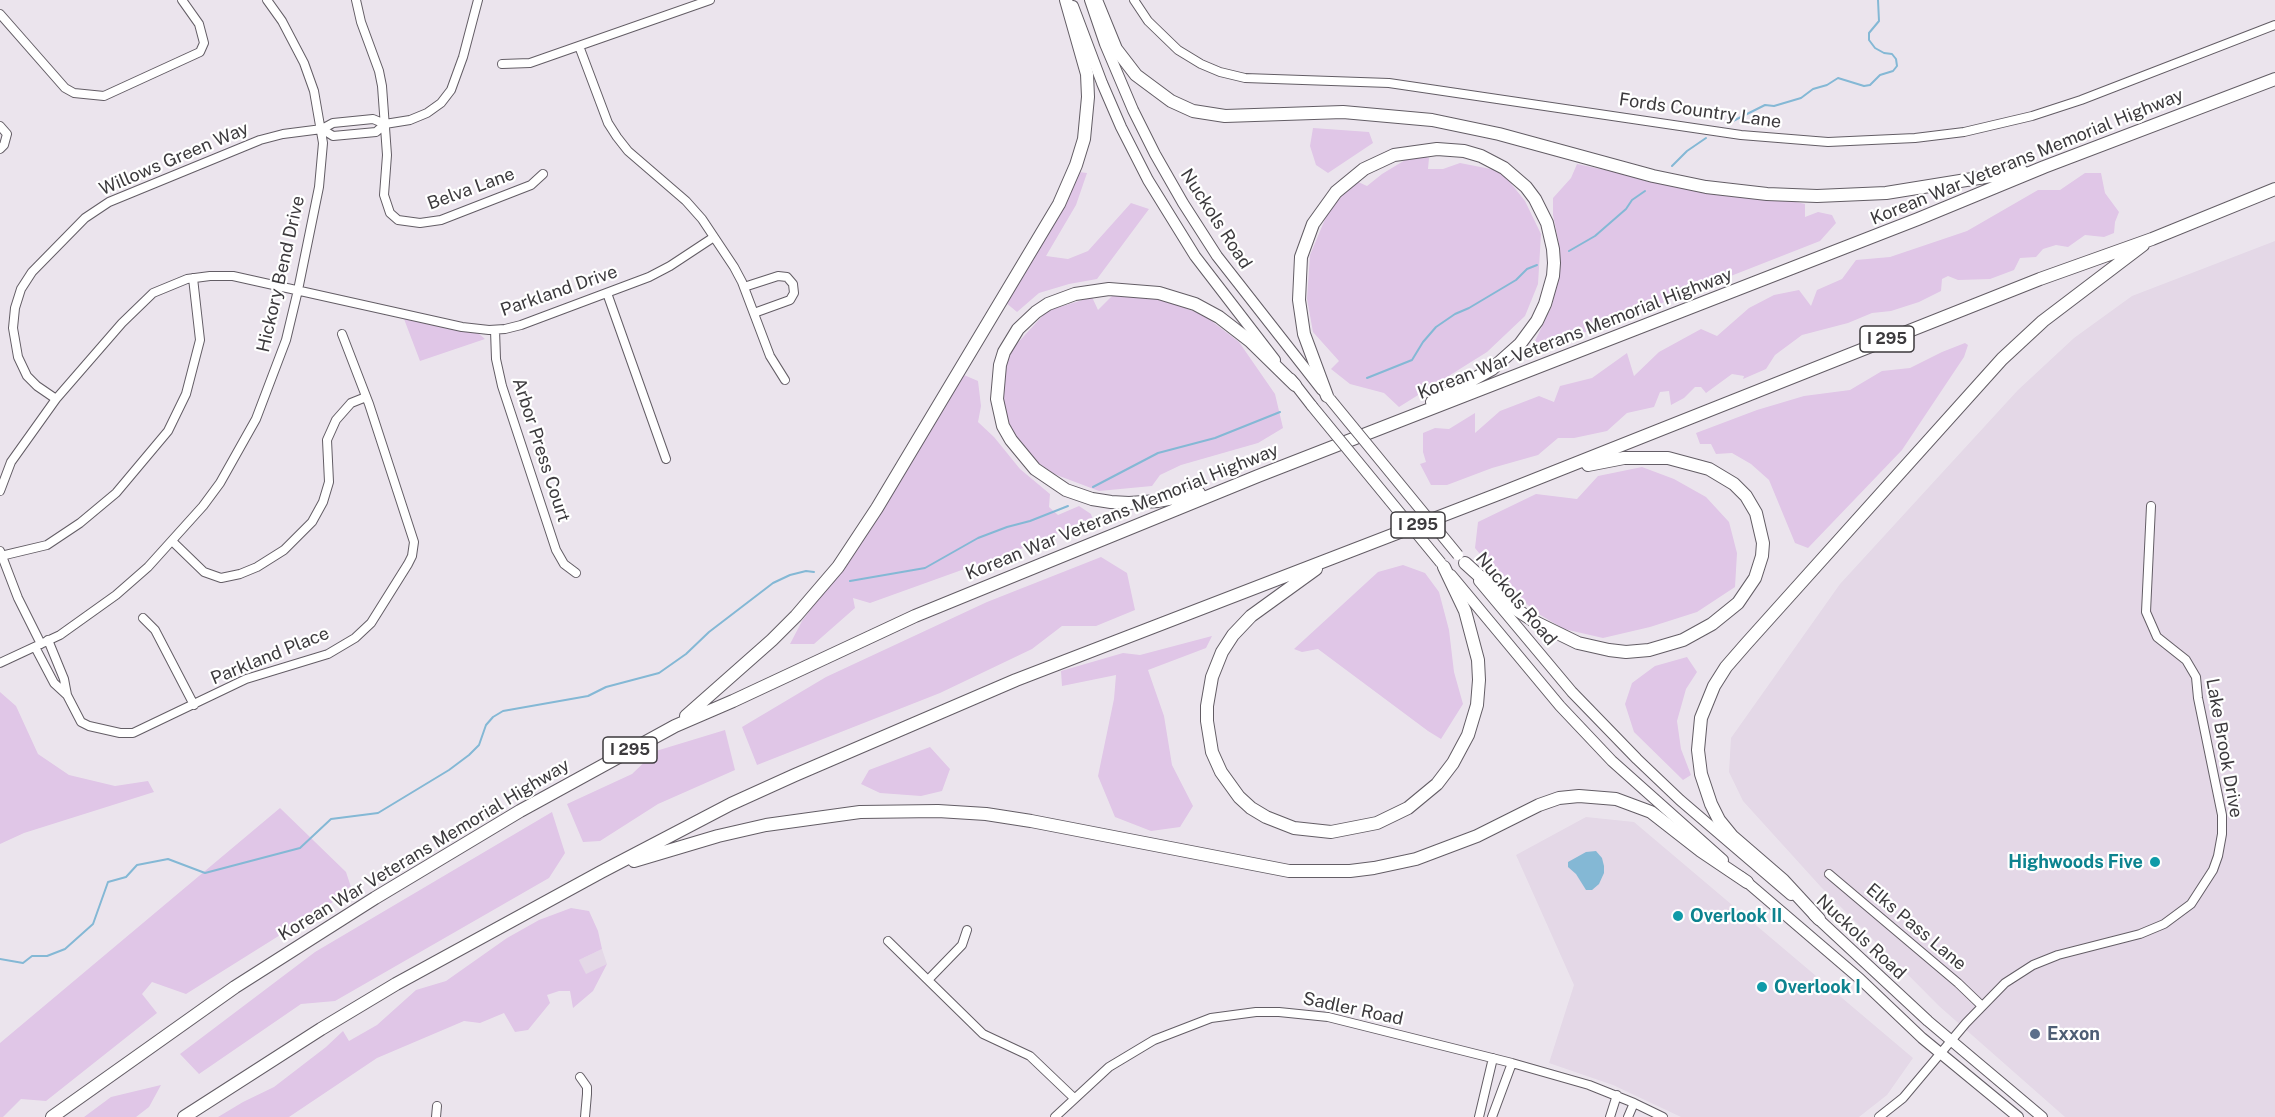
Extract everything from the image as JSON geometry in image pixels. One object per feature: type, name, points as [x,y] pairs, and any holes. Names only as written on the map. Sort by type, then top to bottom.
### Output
[{"type":"highway","points":[[675,726],[772,640],[838,567],[877,508],[1059,204],[1076,165],[1084,139],[1088,98],[1087,74],[1066,0]]},
{"type":"highway","points":[[1096,0],[1116,49],[1136,75],[1150,88],[1170,101],[1193,111],[1225,116],[1343,112],[1432,120],[1499,134],[1653,176],[1706,187],[1767,194],[1817,196],[1886,193],[2044,167]]},
{"type":"highway","name":"Korean War Veterans Memorial Highway","points":[[52,1117],[235,987],[375,898],[480,834],[675,726],[935,608],[1257,476],[1897,228],[2044,167],[2275,79]]},
{"type":"highway","points":[[1329,398],[1304,334],[1298,286],[1301,257],[1306,240],[1327,202],[1364,168],[1401,153],[1426,149],[1464,151],[1494,162],[1526,187],[1547,223],[1554,263],[1545,304],[1531,329],[1515,349],[1492,369],[1382,428]]},
{"type":"highway","name":"I 295","points":[[184,1117],[312,1034],[396,984],[602,872],[731,804],[918,720],[2275,189]]},
{"type":"highway","points":[[1819,919],[1783,880],[1732,836],[1719,820],[1711,804],[1701,774],[1698,750],[1699,727],[1714,686],[1726,667],[1754,635],[2002,359],[2043,321],[2152,238]]},
{"type":"highway","points":[[1257,476],[1191,496],[1129,503],[1092,499],[1066,490],[1035,469],[1017,449],[1003,426],[996,388],[1004,352],[1014,334],[1026,320],[1060,298],[1095,290],[1146,290],[1175,297],[1219,316],[1251,341],[1295,385]]},
{"type":"highway","points":[[1462,559],[1517,610],[1537,623],[1578,643],[1626,651],[1665,646],[1712,624],[1738,603],[1751,585],[1762,556],[1762,533],[1751,504],[1743,493],[1727,478],[1690,462],[1653,456],[1624,458],[1588,465],[1501,493]]},
{"type":"highway","points":[[1335,557],[1272,600],[1238,629],[1217,663],[1207,706],[1207,728],[1212,752],[1221,772],[1239,797],[1266,818],[1310,831],[1347,830],[1390,818],[1423,797],[1437,784],[1460,753],[1477,705],[1478,660],[1465,611],[1442,565]]},
{"type":"highway","points":[[602,872],[689,844],[766,825],[829,815],[904,811],[987,814],[1289,871],[1350,871],[1389,866],[1437,852],[1477,836],[1539,805],[1559,798],[1579,796],[1616,799],[1651,812],[1701,851],[1747,882]]},
{"type":"main road","name":"Nuckols Road","points":[[1071,0],[1106,94],[1148,180],[1195,256],[1295,385],[1546,690],[1612,761],[1860,979],[1941,1054],[2018,1117]]},
{"type":"main road","name":"Nuckols Road","points":[[1090,0],[1133,110],[1183,203],[1217,256],[1329,398],[1565,684],[1680,800],[1819,919],[1951,1041],[2042,1117]]},
{"type":"street","points":[[0,14],[65,88],[74,93],[104,96],[200,52],[204,43],[199,24],[182,0]]},
{"type":"street","name":"Hickory Bend Drive","points":[[0,663],[41,644],[89,615],[117,595],[173,542],[220,483],[256,419],[286,340],[319,187],[323,142],[314,91],[304,63],[282,21],[267,0]]},
{"type":"street","points":[[356,0],[360,22],[379,72],[385,124]]},
{"type":"street","points":[[385,124],[376,132],[333,136],[322,129],[333,123],[373,119],[385,124],[410,120],[427,113],[441,103],[452,90],[478,0]]},
{"type":"street","points":[[502,64],[531,63],[710,0]]},
{"type":"street","name":"Fords Country Lane","points":[[1134,0],[1157,32],[1178,50],[1220,72],[1245,78],[1389,83],[1741,135],[1828,142],[1925,137],[1964,132],[2032,116],[2081,100],[2275,25]]},
{"type":"street","points":[[579,46],[608,123],[617,137],[628,151],[686,201],[734,267],[744,287],[773,364],[785,380]]},
{"type":"street","name":"Belva Lane","points":[[385,124],[387,155],[384,195],[390,213],[398,220],[420,223],[441,220],[531,185],[543,174]]},
{"type":"street","points":[[0,126],[7,134],[4,145],[0,148]]},
{"type":"street","name":"Willows Green Way","points":[[56,399],[27,376],[16,351],[13,328],[15,308],[21,289],[50,251],[85,219],[109,202],[260,140],[283,134],[322,129]]},
{"type":"street","name":"Parkland Drive","points":[[0,491],[11,462],[56,399],[122,322],[153,293],[193,278],[233,276],[462,327],[495,330],[521,326],[670,266],[714,237]]},
{"type":"street","points":[[744,287],[778,276],[787,278],[793,285],[794,293],[790,300],[754,313]]},
{"type":"street","points":[[41,644],[18,598],[1,554],[47,545],[80,523],[116,493],[168,431],[186,394],[200,340],[193,278]]},
{"type":"street","points":[[606,293],[666,459]]},
{"type":"street","name":"Arbor Press Court","points":[[495,330],[496,359],[502,386],[556,550],[564,564],[576,573]]},
{"type":"street","name":"Parkland Place","points":[[41,644],[64,679],[67,695],[81,722],[120,733],[133,733],[246,679],[328,654],[355,638],[371,623],[408,564],[414,549],[412,533],[342,334]]},
{"type":"street","points":[[173,542],[204,572],[221,578],[257,567],[284,549],[312,522],[323,502],[329,482],[327,440],[336,420],[351,404],[366,397]]},
{"type":"street","name":"Lake Brook Drive","points":[[1951,1041],[2005,983],[2033,965],[2078,949],[2140,934],[2178,915],[2199,894],[2218,856],[2222,834],[2222,814],[2198,698],[2196,677],[2186,660],[2157,637],[2146,612],[2151,506]]},
{"type":"street","points":[[143,618],[155,630],[194,705]]},
{"type":"street","name":"Parkland Place","points":[[41,644],[54,683],[67,695]]},
{"type":"street","name":"Elks Pass Lane","points":[[1829,874],[1982,1006]]},
{"type":"street","points":[[928,980],[962,945],[967,930]]},
{"type":"street","points":[[888,941],[982,1034],[1030,1056],[1074,1098]]},
{"type":"street","name":"Sadler Road","points":[[1055,1117],[1111,1066],[1154,1040],[1211,1018],[1256,1012],[1302,1013],[1328,1017],[1493,1058],[1617,1095],[1663,1117]]},
{"type":"street","points":[[1879,1117],[1903,1098],[1951,1041]]},
{"type":"street","points":[[1479,1117],[1493,1058]]},
{"type":"street","points":[[1492,1117],[1512,1063]]},
{"type":"street","points":[[580,1077],[587,1094],[585,1117]]},
{"type":"street","points":[[1610,1117],[1617,1095]]},
{"type":"street","points":[[1628,1117],[1634,1103]]},
{"type":"street","points":[[436,1117],[437,1106]]},
{"type":"shaded area","points":[[1313,128],[1369,132],[1373,143],[1328,173],[1316,165],[1310,146]]},
{"type":"shaded area","points":[[1415,154],[1429,158],[1428,169],[1443,169],[1460,163],[1501,171],[1525,201],[1541,234],[1538,284],[1525,316],[1487,352],[1399,407],[1384,393],[1350,384],[1331,369],[1339,361],[1313,332],[1307,299],[1310,255],[1331,205],[1356,181],[1367,186]]},
{"type":"shaded area","points":[[1577,164],[1676,185],[1805,204],[1805,217],[1818,212],[1832,215],[1836,223],[1820,241],[1611,323],[1552,344],[1534,343],[1552,306],[1558,273],[1559,244],[1553,215],[1553,198],[1571,178]]},
{"type":"shaded area","points":[[1079,172],[1087,173],[1076,205],[1046,256],[1068,259],[1088,251],[1131,203],[1149,209],[1097,279],[1039,293],[1017,312],[1005,302]]},
{"type":"shaded area","points":[[2085,173],[2101,173],[2105,193],[2119,212],[2114,233],[2104,237],[2085,235],[2068,247],[2056,245],[2043,249],[2036,257],[2020,258],[2014,270],[1990,279],[1958,280],[1948,276],[1942,279],[1941,291],[1919,302],[1891,311],[1872,313],[1848,323],[1802,335],[1775,355],[1766,369],[1743,379],[1744,376],[1732,374],[1706,393],[1701,387],[1695,387],[1684,398],[1671,405],[1669,391],[1660,392],[1654,407],[1627,413],[1607,431],[1574,438],[1558,438],[1538,455],[1492,468],[1447,485],[1431,485],[1420,464],[1426,462],[1423,452],[1423,433],[1435,428],[1449,429],[1475,413],[1475,433],[1500,411],[1539,396],[1554,402],[1560,386],[1592,378],[1627,353],[1634,376],[1659,352],[1701,329],[1717,336],[1749,308],[1774,295],[1799,290],[1811,306],[1817,290],[1842,279],[1856,260],[1890,257],[1967,231],[2038,190],[2060,190]]},
{"type":"shaded area","points":[[2275,241],[2275,1117],[2065,1117],[1939,1006],[1821,887],[1743,801],[1729,772],[1731,738],[1840,584],[2018,390],[2074,338],[2132,296]]},
{"type":"shaded area","points":[[1114,294],[1161,298],[1205,316],[1239,342],[1275,394],[1283,428],[1258,443],[1181,465],[1160,475],[1152,486],[1099,491],[1054,474],[1022,451],[1008,423],[1000,380],[1013,348],[1047,311],[1092,297],[1098,310]]},
{"type":"shaded area","points":[[404,319],[478,333],[485,339],[420,361]]},
{"type":"shaded area","points":[[1965,343],[1968,345],[1964,357],[1902,450],[1808,548],[1795,543],[1769,480],[1751,464],[1732,453],[1716,454],[1711,444],[1700,444],[1696,433],[1757,410],[1804,396],[1850,390],[1882,371],[1910,368]]},
{"type":"shaded area","points":[[964,375],[978,381],[981,406],[978,422],[994,437],[1020,469],[1050,494],[1049,507],[1058,515],[1079,506],[1091,514],[1093,520],[1082,522],[1034,544],[870,603],[853,598],[855,608],[814,644],[790,644],[802,621],[873,526]]},
{"type":"shaded area","points":[[1642,467],[1674,479],[1706,497],[1729,522],[1737,553],[1735,587],[1697,612],[1650,627],[1603,638],[1564,629],[1537,613],[1504,584],[1475,548],[1478,522],[1536,494],[1577,499],[1598,476]]},
{"type":"shaded area","points":[[1101,557],[1127,573],[1135,610],[1096,626],[1062,626],[1032,649],[940,693],[757,765],[742,727],[826,677],[987,602]]},
{"type":"shaded area","points":[[1403,565],[1425,573],[1439,592],[1449,630],[1454,672],[1463,704],[1441,739],[1318,649],[1302,652],[1294,649],[1378,572]]},
{"type":"shaded area","points":[[1212,636],[1206,648],[1148,670],[1164,716],[1172,765],[1193,806],[1180,827],[1151,831],[1115,817],[1098,776],[1114,699],[1116,675],[1062,686],[1061,671],[1123,653],[1140,655]]},
{"type":"shaded area","points":[[1687,657],[1697,672],[1686,689],[1677,721],[1681,749],[1691,775],[1683,780],[1634,732],[1625,704],[1632,683],[1655,666]]},
{"type":"shaded area","points":[[0,692],[16,706],[38,754],[69,775],[115,786],[148,781],[154,792],[24,833],[0,844]]},
{"type":"shaded area","points":[[725,730],[735,770],[658,804],[600,841],[583,842],[567,804],[632,774],[656,751]]},
{"type":"shaded area","points":[[930,747],[950,769],[942,791],[921,796],[880,793],[861,784],[869,770]]},
{"type":"shaded area","points":[[280,808],[346,872],[352,890],[186,994],[152,982],[142,994],[157,1013],[46,1101],[21,1099],[3,1117],[0,1117],[0,1043]]},
{"type":"shaded area","points":[[552,812],[565,853],[549,878],[335,1001],[301,1004],[199,1074],[180,1054],[315,952]]},
{"type":"shaded area","points":[[1586,817],[1634,822],[1913,1058],[1887,1095],[1859,1117],[1681,1117],[1613,1085],[1549,1063],[1574,985],[1516,855]]},
{"type":"shaded area","points":[[571,908],[589,911],[598,931],[602,949],[579,960],[586,974],[607,964],[593,991],[573,1008],[570,991],[559,991],[547,995],[550,1003],[528,1030],[515,1032],[504,1013],[480,1023],[464,1021],[377,1058],[289,1117],[218,1117],[274,1087],[343,1031],[349,1041],[377,1025],[416,990],[446,981],[507,938],[539,920]]},
{"type":"shaded area","points":[[602,949],[607,964],[586,975],[579,960]]},
{"type":"shaded area","points":[[161,1085],[149,1107],[136,1117],[84,1117],[111,1097]]},
{"type":"water","points":[[1596,851],[1602,858],[1604,873],[1599,884],[1592,890],[1586,890],[1576,874],[1568,867],[1568,862],[1586,852]]},
{"type":"waterway","points":[[1727,124],[1765,105],[1774,106],[1801,98],[1813,89],[1827,85],[1838,78],[1864,86],[1870,85],[1880,75],[1893,71],[1897,66],[1896,59],[1892,54],[1875,48],[1869,40],[1869,33],[1879,21],[1878,0]]},
{"type":"waterway","points":[[1672,166],[1687,151],[1706,138]]},
{"type":"waterway","points":[[1569,251],[1595,236],[1626,209],[1632,200],[1645,191]]},
{"type":"waterway","points":[[1367,378],[1412,360],[1436,327],[1516,280],[1527,269],[1537,265]]},
{"type":"waterway","points":[[1093,487],[1158,453],[1215,438],[1280,412]]},
{"type":"waterway","points":[[850,581],[925,568],[978,538],[1068,506]]},
{"type":"waterway","points":[[0,959],[23,963],[32,956],[47,956],[65,949],[93,924],[108,882],[126,877],[137,865],[168,859],[205,873],[300,848],[331,819],[378,813],[449,770],[469,755],[479,745],[486,725],[503,711],[588,696],[606,687],[659,673],[686,654],[709,632],[773,583],[790,575],[806,571],[814,572]]},
{"type":"place","name":"Highwoods Five","points":[[2155,862]]},
{"type":"place","name":"Overlook II","points":[[1678,916]]},
{"type":"place","name":"Overlook I","points":[[1762,987]]},
{"type":"place","name":"Exxon","points":[[2035,1034]]}]
